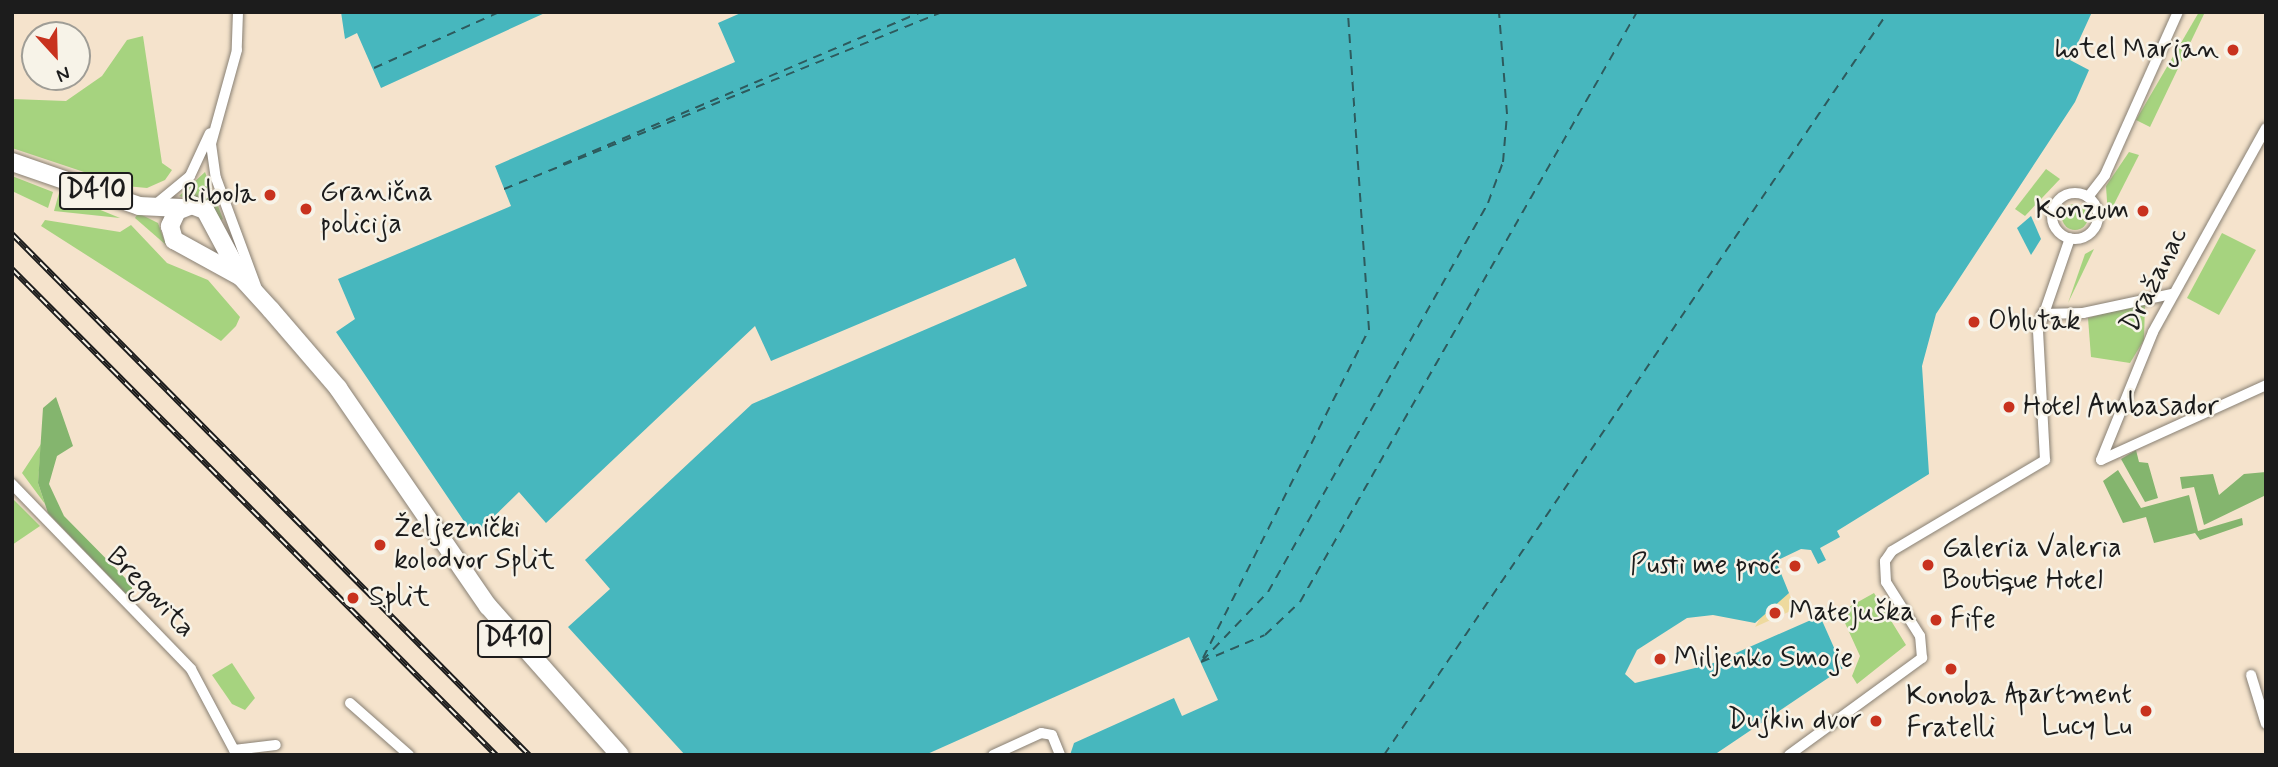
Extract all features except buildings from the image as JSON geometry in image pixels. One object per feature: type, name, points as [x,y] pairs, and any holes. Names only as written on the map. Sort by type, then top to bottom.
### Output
[{"type":"main road","name":"D410","points":[[12,162],[146,207],[197,206],[210,215],[241,276],[338,388],[488,607],[620,755]]},
{"type":"main road","name":"D410","points":[[181,208],[170,222],[174,240],[241,276]]},
{"type":"street","points":[[146,207],[183,186],[211,130],[237,50],[238,12]]},
{"type":"street","points":[[2088,197],[2105,175],[2178,12]]},
{"type":"street","name":"Dražanac","points":[[2266,128],[2172,294],[2101,460],[2266,385]]},
{"type":"street","points":[[211,130],[216,178],[261,298]]},
{"type":"street","points":[[2074,193],[2088,197],[2096,225],[2082,237],[2070,238],[2054,224],[2056,203],[2074,193]]},
{"type":"street","points":[[1789,755],[1922,659],[1920,636],[1886,582],[1885,561],[1892,551],[2045,460],[2042,314],[2070,238]]},
{"type":"street","points":[[2042,314],[2083,313],[2172,294]]},
{"type":"street","name":"Bregovita","points":[[12,484],[191,668],[234,750],[276,745]]},
{"type":"street","points":[[2251,675],[2266,724]]},
{"type":"street","points":[[350,703],[410,755]]},
{"type":"street","points":[[993,755],[1041,733],[1052,735],[1060,755]]},
{"type":"green space","points":[[2199,12],[2205,12],[2150,127],[2136,120]]},
{"type":"green space","points":[[143,36],[162,163],[172,170],[165,180],[147,188],[126,186],[12,148],[12,99],[66,101],[80,91],[91,91],[91,84],[102,76],[127,40]]},
{"type":"green space","points":[[2129,152],[2139,155],[2108,216],[2106,186]]},
{"type":"green space","points":[[2046,169],[2060,179],[2025,216],[2015,209]]},
{"type":"green space","points":[[205,172],[223,219],[220,221],[210,204],[179,196]]},
{"type":"green space","points":[[12,176],[53,192],[48,208],[12,191]]},
{"type":"green space","points":[[59,193],[120,218],[54,211]]},
{"type":"green space","points":[[2075,204],[2084,208],[2088,217],[2084,226],[2075,230],[2066,226],[2062,217],[2066,208]]},
{"type":"green space","points":[[138,213],[158,223],[166,245],[135,218]]},
{"type":"green space","points":[[45,220],[120,232],[131,225],[167,263],[208,280],[240,317],[236,326],[221,341],[41,226]]},
{"type":"green space","points":[[2222,233],[2256,250],[2219,315],[2187,298]]},
{"type":"green space","points":[[2094,249],[2068,303],[2085,254]]},
{"type":"green space","points":[[2145,302],[2144,340],[2130,363],[2091,357],[2088,318]]},
{"type":"green space","points":[[56,397],[73,446],[57,456],[49,484],[64,516],[132,585],[132,600],[48,513],[38,483],[43,408]]},
{"type":"green space","points":[[41,444],[38,483],[45,504],[22,473]]},
{"type":"green space","points":[[2136,450],[2139,462],[2148,463],[2158,498],[2145,502],[2121,459]]},
{"type":"green space","points":[[2118,470],[2141,508],[2189,495],[2198,531],[2242,518],[2243,525],[2200,540],[2195,533],[2154,543],[2146,517],[2123,523],[2103,481]]},
{"type":"green space","points":[[2266,472],[2266,495],[2204,525],[2194,487],[2182,489],[2180,477],[2213,474],[2219,495],[2244,474]]},
{"type":"green space","points":[[12,498],[40,526],[12,545]]},
{"type":"green space","points":[[1874,593],[1906,645],[1857,684],[1852,676],[1860,656],[1840,612]]},
{"type":"green space","points":[[232,663],[255,698],[245,710],[232,704],[212,675]]},
{"type":"sand","name":"Matejuška","points":[[1789,593],[1795,609],[1755,627],[1767,607]]},
{"type":"water","points":[[341,12],[547,12],[381,88],[357,33],[345,39]]},
{"type":"water","points":[[743,12],[2092,12],[2070,60],[2089,70],[2075,102],[1936,314],[1922,366],[1929,474],[1837,531],[1840,537],[1820,548],[1826,560],[1818,564],[1811,550],[1801,549],[1776,561],[1789,593],[1755,623],[1713,615],[1687,618],[1637,650],[1625,674],[1635,683],[1711,664],[1820,616],[1843,668],[1714,755],[1070,755],[1074,743],[1174,698],[1182,716],[1218,700],[1189,637],[925,755],[685,755],[568,627],[610,589],[585,560],[752,404],[1027,286],[1015,258],[771,361],[755,326],[546,523],[519,492],[474,536],[336,332],[355,319],[338,279],[511,206],[495,166],[735,62],[718,23]]},
{"type":"water","points":[[2031,216],[2041,239],[2031,255],[2017,228]]},
{"type":"ferry route","points":[[374,68],[499,12]]},
{"type":"ferry route","points":[[563,164],[921,12]]},
{"type":"ferry route","points":[[504,189],[943,12]]},
{"type":"ferry route","points":[[1203,658],[1369,330],[1348,12]]},
{"type":"ferry route","points":[[1202,661],[1268,592],[1488,203],[1503,162],[1507,114],[1499,12]]},
{"type":"ferry route","points":[[1201,662],[1265,635],[1300,602],[1637,12]]},
{"type":"ferry route","points":[[1384,755],[1888,12]]},
{"type":"railway","points":[[12,234],[529,755]]},
{"type":"railway","points":[[12,269],[496,755]]},
{"type":"place","name":"hotel Marjan","points":[[2233,50]]},
{"type":"place","name":"Ribola","points":[[270,195]]},
{"type":"place","name":"Granična policija","points":[[306,209]]},
{"type":"place","name":"Konzum","points":[[2143,211]]},
{"type":"place","name":"Oblutak","points":[[1974,322]]},
{"type":"place","name":"Hotel Ambasador","points":[[2009,407]]},
{"type":"place","name":"Željeznički kolodvor Split","points":[[380,545]]},
{"type":"place","name":"Galeria Valeria Boutique Hotel","points":[[1928,565]]},
{"type":"place","name":"Pusti me proć","points":[[1795,566]]},
{"type":"place","name":"Split","points":[[353,598]]},
{"type":"place","name":"Matejuška","points":[[1775,613]]},
{"type":"place","name":"Fife","points":[[1936,620]]},
{"type":"place","name":"Miljenko Smoje","points":[[1660,659]]},
{"type":"place","name":"Konoba Fratelli","points":[[1951,669]]},
{"type":"place","name":"Apartment Lucy Lu","points":[[2146,711]]},
{"type":"place","name":"Dujkin dvor","points":[[1876,721]]}]
